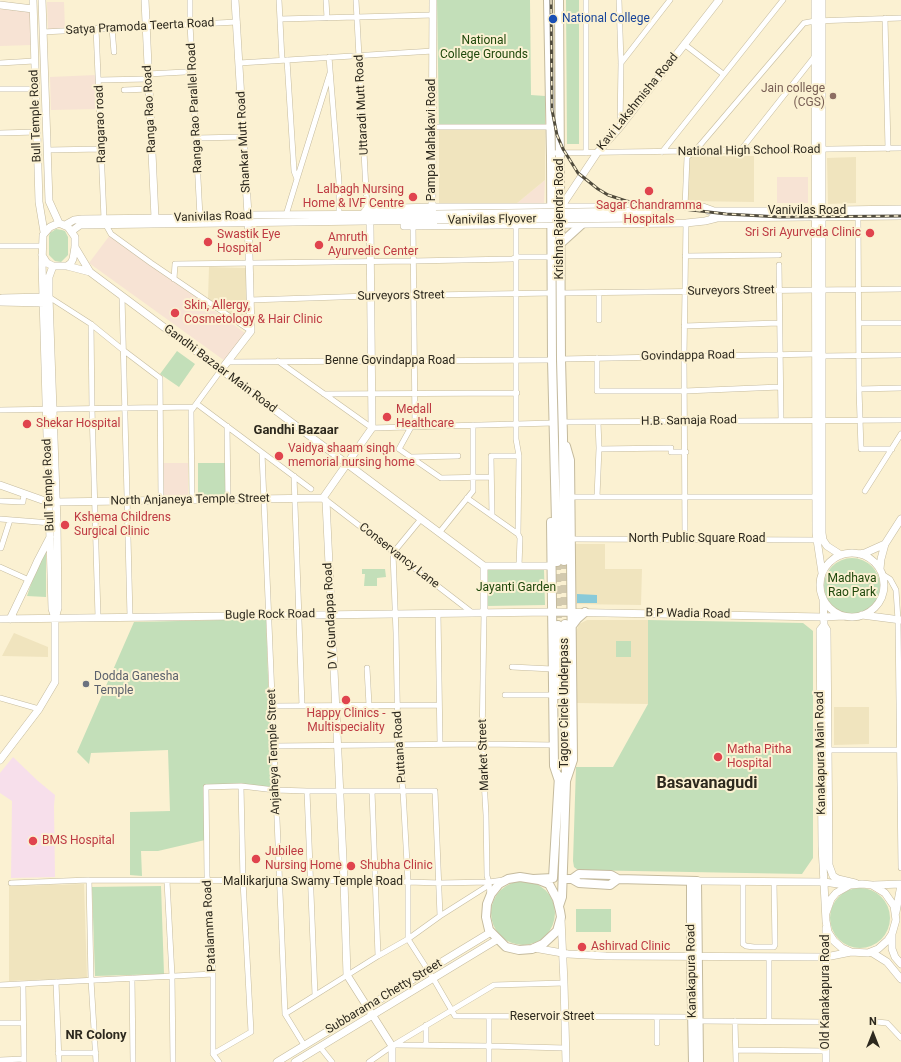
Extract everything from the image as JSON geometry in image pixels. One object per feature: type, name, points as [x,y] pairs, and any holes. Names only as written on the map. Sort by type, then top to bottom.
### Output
[{"type":"main road","name":"Bull Temple Road","points":[[33,0],[40,202],[44,232]]},
{"type":"main road","name":"Bull Temple Road","points":[[42,0],[49,201],[62,224]]},
{"type":"main road","name":"Ranga Rao Road","points":[[145,0],[155,218]]},
{"type":"main road","name":"Shankar Mutt Road","points":[[235,0],[248,219],[251,331]]},
{"type":"main road","name":"Pampa Mahakavi Road","points":[[433,0],[432,127],[435,214]]},
{"type":"main road","points":[[548,0],[551,127],[556,153]]},
{"type":"main road","name":"Krishna Rajendra Road","points":[[559,0],[556,153],[551,224],[551,257],[556,360],[563,422],[563,437]]},
{"type":"main road","name":"Kavi Lakshmisha Road","points":[[561,207],[597,153],[620,127],[719,0]]},
{"type":"main road","points":[[815,0],[819,21],[819,420],[822,533],[819,540]]},
{"type":"main road","points":[[819,93],[815,56],[822,0]]},
{"type":"main road","points":[[0,5],[33,9]]},
{"type":"main road","name":"Krishna Rajendra Road","points":[[556,153],[561,207],[561,293],[553,423],[554,443],[551,460],[557,563]]},
{"type":"main road","points":[[324,499],[372,428],[370,260],[366,218],[413,225],[516,225],[705,221],[715,214],[703,207],[552,207],[435,214]]},
{"type":"main road","name":"Vanivilas Road","points":[[715,214],[819,214],[901,209]]},
{"type":"main road","name":"Vanivilas Road","points":[[62,224],[74,220],[171,224],[286,215],[339,214],[366,218]]},
{"type":"main road","name":"Vanivilas Flyover","points":[[366,218],[435,214],[715,214]]},
{"type":"main road","name":"Vanivilas Road","points":[[819,214],[858,217],[901,216]]},
{"type":"main road","name":"Vanivilas Road","points":[[105,222],[155,218],[200,217],[248,219],[366,218]]},
{"type":"main road","points":[[72,231],[80,225],[105,222]]},
{"type":"main road","points":[[67,266],[73,259],[75,237],[72,231],[62,224],[50,228],[44,232],[42,255],[47,263],[53,266],[67,266],[90,272]]},
{"type":"main road","points":[[560,244],[582,224]]},
{"type":"main road","points":[[75,248],[90,272]]},
{"type":"main road","name":"Bull Temple Road","points":[[42,255],[54,409],[51,536],[52,609],[55,618]]},
{"type":"main road","name":"Bull Temple Road","points":[[0,760],[39,709],[55,682],[55,618],[58,608],[53,502],[46,410],[46,300],[49,277],[53,266]]},
{"type":"main road","name":"Gandhi Bazaar Main Road","points":[[90,272],[484,566]]},
{"type":"main road","points":[[0,298],[46,300]]},
{"type":"main road","points":[[0,302],[46,300]]},
{"type":"main road","points":[[221,370],[251,331]]},
{"type":"main road","points":[[819,420],[816,497],[822,573],[820,584],[823,598],[824,621],[827,630],[829,865],[833,876],[838,879],[858,884],[901,884],[896,920],[892,934],[892,946],[895,957],[901,964]]},
{"type":"main road","points":[[553,878],[562,781],[573,760],[565,625],[571,612],[570,460],[563,437]]},
{"type":"main road","points":[[559,906],[562,897],[562,781],[554,766],[552,612],[557,563],[563,437]]},
{"type":"main road","name":"North Anjaneya Temple Street","points":[[0,486],[53,502],[324,499]]},
{"type":"main road","name":"D V Gundappa Road","points":[[324,499],[338,746],[347,975]]},
{"type":"main road","points":[[862,615],[870,611],[881,598],[884,586],[881,571],[881,560],[885,544],[901,519]]},
{"type":"main road","points":[[10,619],[51,536]]},
{"type":"main road","points":[[819,540],[841,555]]},
{"type":"main road","points":[[859,554],[865,553],[885,544]]},
{"type":"main road","points":[[822,573],[833,559],[850,553],[867,557],[874,562],[881,571]]},
{"type":"main road","points":[[484,613],[484,566],[519,566],[557,563]]},
{"type":"main road","points":[[823,598],[829,606],[844,616],[862,615],[899,620]]},
{"type":"main road","points":[[565,625],[577,619],[585,612]]},
{"type":"main road","name":"B P Wadia Road","points":[[484,613],[585,612],[824,621],[844,616]]},
{"type":"main road","name":"Bugle Rock Road","points":[[0,620],[98,617],[484,613]]},
{"type":"main road","name":"Kanakapura Main Road","points":[[824,621],[820,630],[824,882],[826,913]]},
{"type":"main road","name":"Tagore Circle Underpass","points":[[562,781],[565,625]]},
{"type":"main road","points":[[561,917],[557,931],[550,939],[534,948],[519,950],[506,947],[491,932],[486,917],[487,904],[490,896],[499,884],[508,879],[520,876],[549,884],[557,899],[561,917],[563,953],[566,1062]]},
{"type":"main road","points":[[533,879],[572,879],[579,884],[610,884],[618,880],[824,882],[850,885],[858,884]]},
{"type":"main road","name":"Kanakapura Road","points":[[694,881],[694,956],[699,1062]]},
{"type":"main road","points":[[850,885],[836,893],[828,906],[826,922],[828,932],[834,941],[842,948],[851,952]]},
{"type":"main road","points":[[872,885],[885,893],[890,899],[896,914]]},
{"type":"main road","name":"Old Kanakapura Road","points":[[826,922],[826,1062]]},
{"type":"main road","name":"Subbarama Chetty Street","points":[[277,1062],[491,932]]},
{"type":"main road","points":[[534,948],[568,954],[599,955],[826,957],[851,952],[871,952],[884,945],[892,934]]},
{"type":"main road","name":"Subbarama Chetty Street","points":[[295,1062],[498,939]]},
{"type":"main road","points":[[871,952],[887,962],[901,979]]},
{"type":"main road","points":[[347,975],[372,1016],[393,1046],[392,1062]]},
{"type":"main road","name":"Kanakapura Road","points":[[693,1062],[696,1019]]},
{"type":"street","name":"Ranga Rao Parallel Road","points":[[190,0],[200,217]]},
{"type":"street","points":[[279,0],[294,171],[297,179]]},
{"type":"street","points":[[326,0],[327,18]]},
{"type":"street","name":"Uttaradi Mutt Road","points":[[356,0],[366,218]]},
{"type":"street","points":[[586,0],[586,153]]},
{"type":"street","points":[[619,0],[621,63],[620,127]]},
{"type":"street","points":[[621,63],[670,0]]},
{"type":"street","points":[[662,152],[783,0]]},
{"type":"street","points":[[280,19],[433,15]]},
{"type":"street","points":[[885,18],[888,148]]},
{"type":"street","points":[[685,207],[686,158],[695,151],[803,24],[819,21],[901,18]]},
{"type":"street","name":"Satya Pramoda Teerta Road","points":[[43,32],[96,28],[237,22]]},
{"type":"street","name":"Rangarao road","points":[[96,28],[105,222]]},
{"type":"street","points":[[112,28],[114,52]]},
{"type":"street","points":[[684,44],[723,74]]},
{"type":"street","points":[[239,63],[433,51]]},
{"type":"street","points":[[740,151],[815,56]]},
{"type":"street","points":[[330,58],[339,182],[339,214]]},
{"type":"street","points":[[0,63],[34,61]]},
{"type":"street","points":[[99,80],[185,72]]},
{"type":"street","points":[[286,215],[330,73]]},
{"type":"street","points":[[0,89],[36,89]]},
{"type":"street","points":[[124,90],[149,89]]},
{"type":"street","points":[[432,127],[551,127]]},
{"type":"street","points":[[0,133],[37,132]]},
{"type":"street","points":[[197,138],[243,136]]},
{"type":"street","name":"National High School Road","points":[[556,153],[901,148]]},
{"type":"street","points":[[48,150],[102,149]]},
{"type":"street","points":[[858,217],[858,355],[861,449],[892,449]]},
{"type":"street","points":[[105,222],[112,234],[174,279],[251,331]]},
{"type":"street","points":[[685,539],[686,452],[684,326],[686,222]]},
{"type":"street","points":[[413,225],[415,296],[415,394],[413,427],[399,449],[441,478],[491,477]]},
{"type":"street","points":[[516,225],[516,439],[518,456],[518,534],[520,538],[519,566]]},
{"type":"street","points":[[0,246],[42,246]]},
{"type":"street","points":[[685,256],[779,255]]},
{"type":"street","points":[[174,279],[174,264],[370,260],[413,261],[551,257]]},
{"type":"street","points":[[779,265],[781,420]]},
{"type":"street","name":"Surveyors Street","points":[[561,293],[901,289]]},
{"type":"street","name":"Surveyors Street","points":[[250,300],[370,296],[552,293]]},
{"type":"street","points":[[599,293],[599,320]]},
{"type":"street","points":[[122,296],[130,617]]},
{"type":"street","points":[[46,300],[91,324],[160,378],[161,501]]},
{"type":"street","points":[[684,326],[779,322]]},
{"type":"street","points":[[859,323],[901,323]]},
{"type":"street","points":[[91,324],[94,502],[98,617]]},
{"type":"street","name":"Govindappa Road","points":[[556,360],[780,354],[901,355]]},
{"type":"street","points":[[597,358],[597,391],[685,391],[780,387]]},
{"type":"street","name":"Benne Govindappa Road","points":[[227,362],[556,360]]},
{"type":"street","points":[[278,361],[372,428],[553,423]]},
{"type":"street","points":[[192,500],[192,411],[221,370]]},
{"type":"street","points":[[859,389],[901,388]]},
{"type":"street","points":[[324,394],[517,393]]},
{"type":"street","points":[[0,410],[92,409],[196,405],[227,426],[311,489]]},
{"type":"street","name":"H.B. Samaja Road","points":[[563,422],[901,420]]},
{"type":"street","points":[[597,497],[599,449],[598,422]]},
{"type":"street","points":[[439,533],[473,491],[473,425]]},
{"type":"street","points":[[227,426],[228,500]]},
{"type":"street","points":[[865,491],[901,434]]},
{"type":"street","points":[[599,449],[671,450],[686,452]]},
{"type":"street","name":"Anjaheya Temple Street","points":[[262,453],[285,1014],[304,1045]]},
{"type":"street","points":[[410,457],[458,456]]},
{"type":"street","points":[[492,515],[491,456],[518,456]]},
{"type":"street","points":[[294,476],[302,706]]},
{"type":"street","points":[[0,501],[23,502],[24,494]]},
{"type":"street","points":[[571,497],[816,497]]},
{"type":"street","points":[[467,498],[518,534]]},
{"type":"street","name":"Conservancy Lane","points":[[324,499],[470,611],[470,613]]},
{"type":"street","points":[[0,519],[51,523]]},
{"type":"street","points":[[393,553],[421,519]]},
{"type":"street","points":[[1,548],[10,520]]},
{"type":"street","name":"North Public Square Road","points":[[571,539],[819,540]]},
{"type":"street","name":"Puttana Road","points":[[393,553],[398,745],[403,791],[408,882],[408,939]]},
{"type":"street","points":[[0,567],[30,580]]},
{"type":"street","points":[[881,571],[890,579],[896,590],[899,620],[901,868]]},
{"type":"street","points":[[438,613],[440,744]]},
{"type":"street","name":"Market Street","points":[[484,613],[482,744],[486,815],[487,876],[490,896]]},
{"type":"street","points":[[512,667],[552,669]]},
{"type":"street","points":[[367,668],[369,705]]},
{"type":"street","points":[[505,695],[553,695]]},
{"type":"street","points":[[0,698],[39,709]]},
{"type":"street","points":[[272,706],[397,704],[439,705]]},
{"type":"street","points":[[274,746],[440,744],[554,745]]},
{"type":"street","points":[[828,750],[900,750]]},
{"type":"street","points":[[219,1062],[213,1054],[251,1032],[243,881],[241,786],[276,790],[307,791],[435,790],[440,883],[440,916]]},
{"type":"street","name":"Patalamma Road","points":[[213,1054],[213,974],[207,882],[206,787],[241,786]]},
{"type":"street","points":[[307,791],[315,995]]},
{"type":"street","points":[[372,791],[378,956]]},
{"type":"street","name":"Mallikarjuna Swamy Temple Road","points":[[11,883],[88,880],[489,883],[508,879]]},
{"type":"street","points":[[88,880],[91,980],[96,1062]]},
{"type":"street","points":[[167,881],[172,976],[173,1062]]},
{"type":"street","points":[[743,882],[742,944],[748,947],[774,947],[774,882]]},
{"type":"street","points":[[285,1014],[408,939],[489,883]]},
{"type":"street","points":[[408,939],[451,1010]]},
{"type":"street","points":[[769,957],[769,1022]]},
{"type":"street","points":[[0,985],[213,974]]},
{"type":"street","points":[[132,978],[133,1062]]},
{"type":"street","points":[[56,982],[59,1062]]},
{"type":"street","points":[[369,1062],[426,1025],[494,985],[564,983]]},
{"type":"street","points":[[0,1060],[24,1061],[23,984]]},
{"type":"street","name":"Reservoir Street","points":[[451,1010],[455,1016],[657,1017],[769,1022],[826,1022]]},
{"type":"street","points":[[489,1017],[489,1062]]},
{"type":"street","points":[[657,1017],[657,1043]]},
{"type":"street","points":[[736,1021],[736,1062]]},
{"type":"street","points":[[877,1022],[887,1023],[901,1038]]},
{"type":"street","points":[[0,1023],[23,1023]]},
{"type":"street","points":[[426,1025],[426,1045]]},
{"type":"street","points":[[393,1046],[426,1045],[566,1048]]},
{"type":"street","points":[[320,1046],[332,1062]]},
{"type":"street","points":[[736,1050],[826,1051]]},
{"type":"street","points":[[58,1053],[96,1054]]},
{"type":"shaded area","points":[[47,2],[64,2],[65,29],[48,29]]},
{"type":"shaded area","points":[[0,9],[32,12],[32,45],[0,46]]},
{"type":"shaded area","points":[[96,75],[97,109],[51,110],[50,77]]},
{"type":"shaded area","points":[[439,130],[545,130],[545,180],[516,204],[439,204]]},
{"type":"shaded area","points":[[688,156],[754,156],[754,202],[688,201]]},
{"type":"shaded area","points":[[856,157],[856,203],[828,204],[827,158]]},
{"type":"shaded area","points":[[777,177],[808,177],[808,203],[777,203]]},
{"type":"shaded area","points":[[545,180],[544,203],[516,204]]},
{"type":"shaded area","points":[[110,235],[245,333],[225,361],[89,263]]},
{"type":"shaded area","points":[[209,267],[246,268],[248,327],[208,299]]},
{"type":"shaded area","points":[[163,463],[188,463],[188,495],[163,495]]},
{"type":"shaded area","points":[[574,544],[605,544],[605,569],[642,569],[641,605],[574,604]]},
{"type":"shaded area","points":[[587,620],[648,620],[648,704],[576,703],[576,632],[579,624]]},
{"type":"shaded area","points":[[14,633],[48,647],[48,657],[2,656]]},
{"type":"shaded area","points":[[834,707],[869,707],[869,744],[834,745]]},
{"type":"shaded area","name":"BMS Hospital","points":[[13,757],[55,795],[55,877],[11,878],[12,801],[0,793],[0,773]]},
{"type":"shaded area","points":[[84,884],[87,978],[9,981],[9,886]]},
{"type":"green space","name":"National College Grounds","points":[[437,0],[530,0],[531,95],[545,96],[545,130],[439,130]]},
{"type":"green space","points":[[566,0],[579,0],[579,144],[567,144]]},
{"type":"green space","points":[[56,229],[65,231],[68,237],[68,255],[61,262],[55,261],[49,255],[49,236],[50,233]]},
{"type":"green space","points":[[177,351],[195,364],[179,387],[160,374]]},
{"type":"green space","points":[[198,463],[225,463],[225,495],[198,495]]},
{"type":"green space","points":[[46,549],[46,597],[27,596],[35,572]]},
{"type":"green space","name":"Madhava Rao Park","points":[[852,558],[863,560],[872,566],[878,575],[880,586],[878,597],[872,606],[863,612],[852,614],[841,612],[832,606],[826,597],[824,586],[826,575],[832,566],[841,560]]},
{"type":"green space","points":[[362,569],[385,569],[386,577],[377,578],[377,586],[364,586],[365,574],[362,574]]},
{"type":"green space","name":"Jayanti Garden","points":[[488,570],[544,570],[545,605],[488,606]]},
{"type":"green space","points":[[266,619],[272,788],[204,786],[205,840],[158,851],[141,851],[142,876],[130,875],[130,812],[170,811],[168,750],[91,753],[89,764],[77,752],[134,622]]},
{"type":"green space","points":[[648,620],[803,623],[813,631],[813,858],[802,874],[578,870],[574,867],[576,767],[613,767],[648,704]]},
{"type":"green space","points":[[616,641],[631,641],[631,657],[616,657]]},
{"type":"green space","points":[[523,881],[541,887],[549,895],[555,913],[549,931],[541,939],[523,945],[505,939],[497,931],[491,913],[497,895],[505,887]]},
{"type":"green space","points":[[161,886],[164,974],[95,976],[92,887]]},
{"type":"green space","points":[[860,888],[877,893],[885,901],[890,918],[885,935],[877,943],[860,948],[843,943],[835,935],[830,918],[835,901],[843,893]]},
{"type":"green space","points":[[576,909],[611,909],[611,932],[576,932]]},
{"type":"water","points":[[577,594],[597,595],[597,603],[577,603]]},
{"type":"tunnel","points":[[564,561],[565,624]]},
{"type":"tunnel","points":[[557,562],[558,625]]},
{"type":"railway","points":[[551,0],[552,110],[557,135],[563,149],[578,173],[598,189],[608,195],[626,201],[726,214],[780,217],[901,216]]},
{"type":"place","name":"National College","points":[[553,19]]},
{"type":"place","name":"Jain college (CGS)","points":[[833,96]]},
{"type":"place","name":"Sagar Chandramma Hospitals","points":[[649,191]]},
{"type":"place","name":"Lalbagh Nursing Home & IVF Centre","points":[[413,197]]},
{"type":"place","name":"Sri Sri Ayurveda Clinic","points":[[870,233]]},
{"type":"place","name":"Swastik Eye Hospital","points":[[208,242]]},
{"type":"place","name":"Amruth Ayurvedic Center","points":[[319,245]]},
{"type":"place","name":"Skin, Allergy, Cosmetology & Hair Clinic","points":[[175,313]]},
{"type":"place","name":"Medall Healthcare","points":[[387,417]]},
{"type":"place","name":"Shekar Hospital","points":[[27,424]]},
{"type":"place","name":"Vaidya shaam singh memorial nursing home","points":[[279,456]]},
{"type":"place","name":"Kshema Childrens Surgical Clinic","points":[[65,525]]},
{"type":"place","name":"Dodda Ganesha Temple","points":[[86,684]]},
{"type":"place","name":"Happy Clinics - Multispeciality","points":[[346,700]]},
{"type":"place","name":"Matha Pitha Hospital","points":[[718,757]]},
{"type":"place","name":"BMS Hospital","points":[[33,841]]},
{"type":"place","name":"Jubilee Nursing Home","points":[[256,859]]},
{"type":"place","name":"Shubha Clinic","points":[[351,866]]},
{"type":"place","name":"Ashirvad Clinic","points":[[582,947]]},
{"type":"district","name":"Gandhi Bazaar","points":[[296,431]]},
{"type":"district","name":"Basavanagudi","points":[[707,784]]},
{"type":"district","name":"NR Colony","points":[[96,1036]]}]
